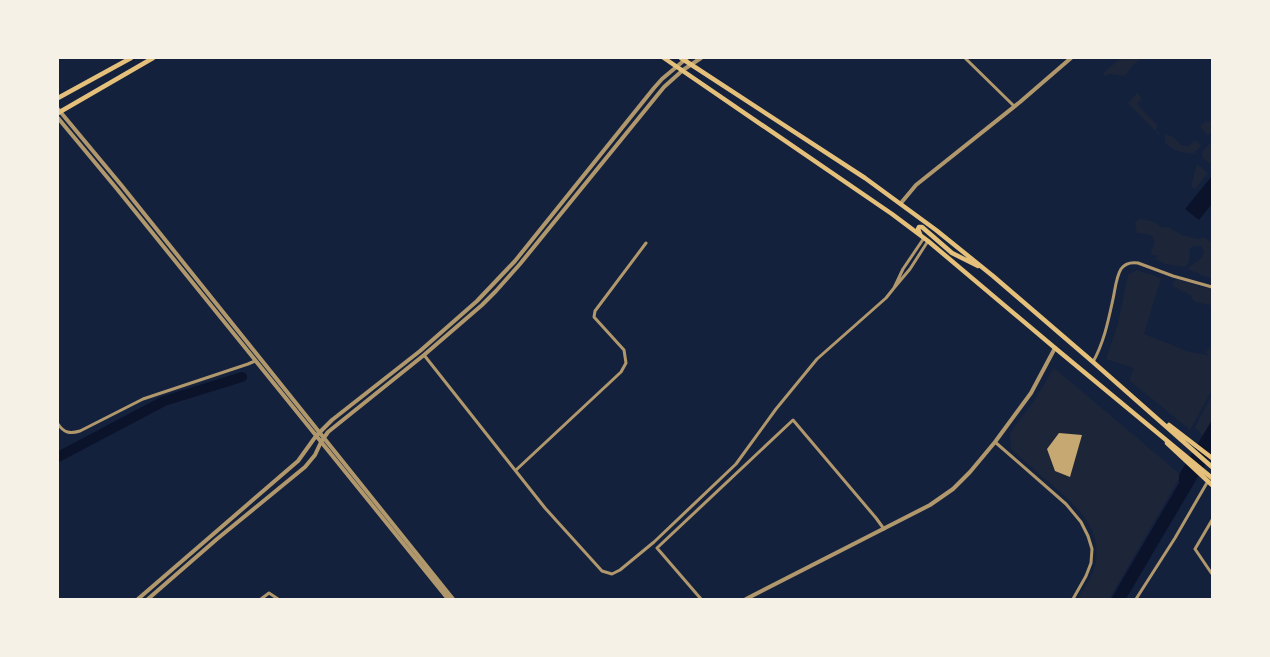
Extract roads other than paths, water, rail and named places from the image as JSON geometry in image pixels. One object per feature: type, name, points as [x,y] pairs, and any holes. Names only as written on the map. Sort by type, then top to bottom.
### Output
[{"type":"main road","points":[[58,98],[131,58]]},
{"type":"main road","points":[[59,112],[154,58]]},
{"type":"main road","points":[[664,58],[892,214],[924,238],[1210,478],[1212,485]]},
{"type":"main road","points":[[684,59],[865,178],[936,230],[988,272],[1191,446],[1212,467]]},
{"type":"main road","points":[[924,238],[918,229],[920,227],[952,253],[988,272]]},
{"type":"main road","points":[[1191,446],[1212,458]]},
{"type":"street","points":[[148,599],[217,539],[305,467],[315,455],[322,440],[338,424],[424,355],[482,304],[520,264],[664,87],[683,70],[701,58]]},
{"type":"street","points":[[965,58],[1014,106]]},
{"type":"street","points":[[901,203],[916,186],[1071,58]]},
{"type":"street","points":[[138,599],[298,461],[316,436],[332,420],[420,351],[491,288],[515,261],[654,88],[684,59]]},
{"type":"street","points":[[59,112],[122,186],[320,432],[322,440],[448,599]]},
{"type":"street","points":[[58,118],[316,436],[322,440],[453,599]]},
{"type":"street","points":[[424,355],[546,508],[602,571],[608,574],[615,574],[654,542],[736,464],[776,409],[817,359],[886,298],[910,269],[924,238]]},
{"type":"street","points":[[894,288],[903,269],[924,238]]},
{"type":"street","points":[[516,470],[621,372],[626,363],[624,350],[594,317],[595,310],[646,244]]},
{"type":"street","points":[[1093,362],[1101,348],[1106,331],[1119,273],[1126,264],[1132,262],[1138,263],[1174,276],[1212,287]]},
{"type":"street","points":[[746,599],[930,505],[953,489],[970,472],[995,442],[1031,393],[1055,348]]},
{"type":"street","points":[[58,424],[66,432],[73,434],[143,399],[255,361]]},
{"type":"street","points":[[701,599],[657,548],[793,420],[884,529]]},
{"type":"street","points":[[995,442],[1066,504],[1081,522],[1088,536],[1092,549],[1091,563],[1086,576],[1073,599]]},
{"type":"street","points":[[1136,599],[1175,538],[1210,478]]},
{"type":"street","points":[[1212,520],[1195,549],[1212,574]]},
{"type":"street","points":[[157,582],[162,587]]},
{"type":"street","points":[[261,599],[269,593],[278,599]]},
{"type":"waterway","points":[[58,457],[164,401],[242,377]]}]
